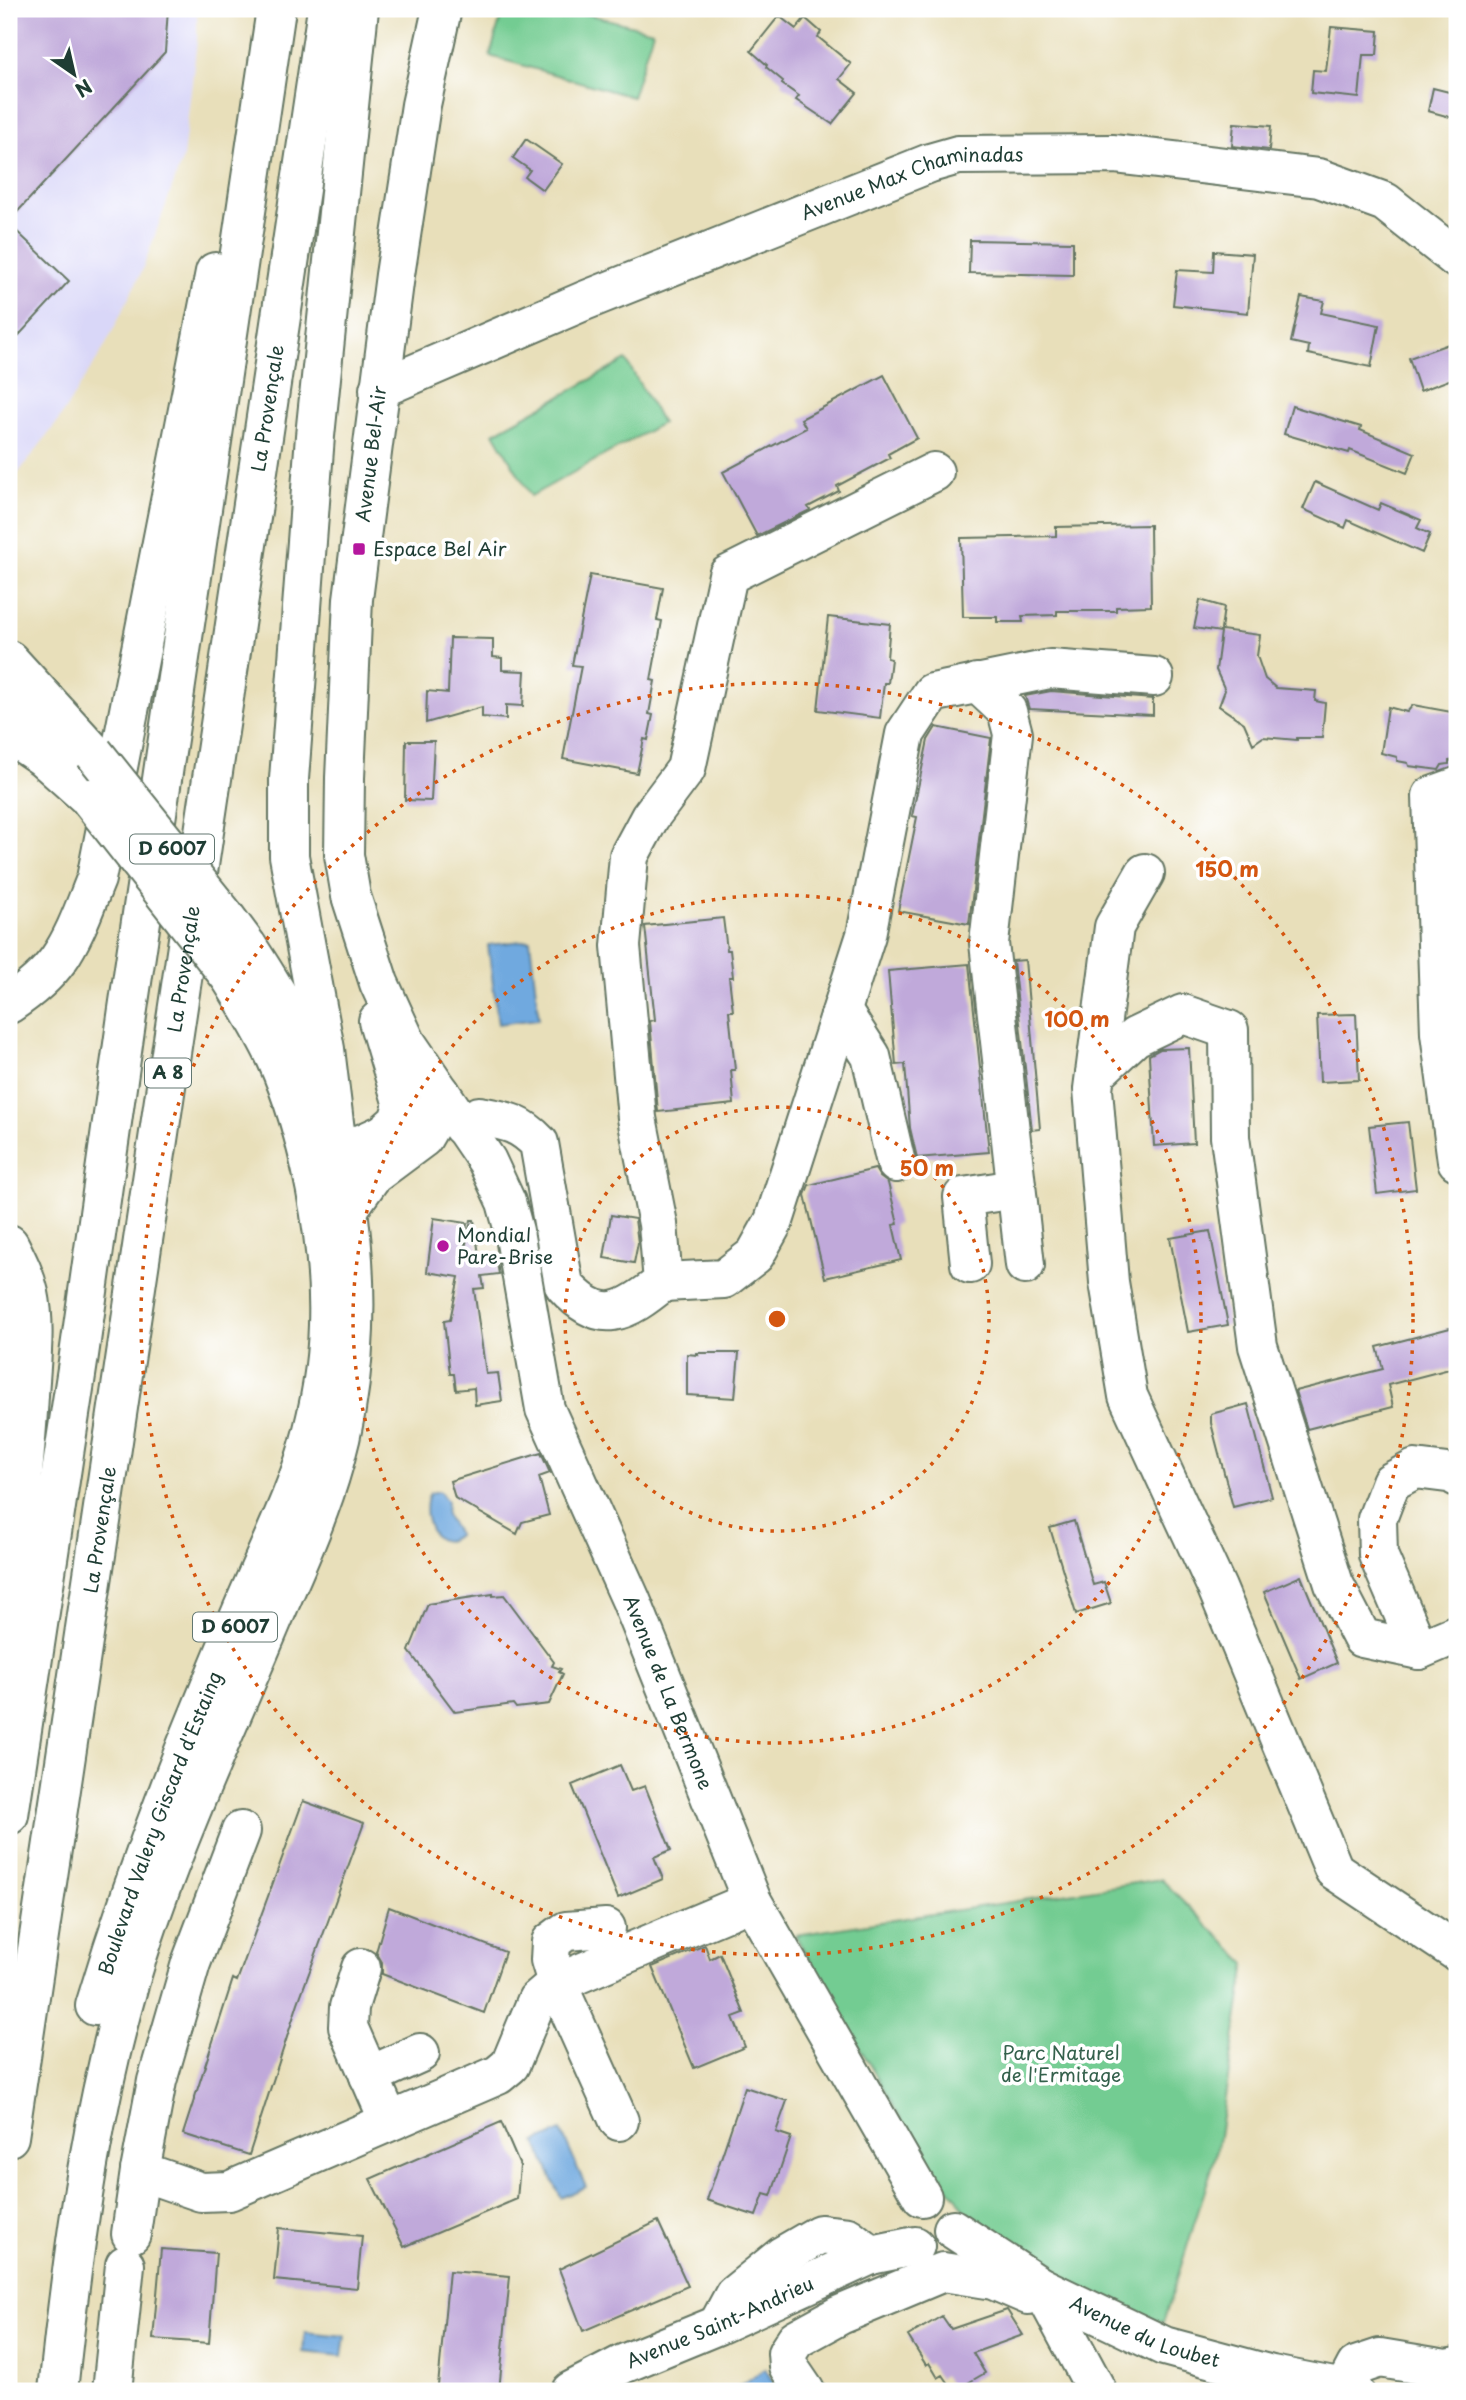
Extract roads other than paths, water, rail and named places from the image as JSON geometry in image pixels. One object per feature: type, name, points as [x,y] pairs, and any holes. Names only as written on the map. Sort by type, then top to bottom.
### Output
[{"type":"main road","points":[[9,1004],[34,987],[59,960],[96,879],[192,379],[270,9]]},
{"type":"main road","name":"A 8","points":[[9,1815],[276,9]]},
{"type":"main road","name":"La Provençale","points":[[9,2137],[327,9]]},
{"type":"main road","points":[[337,1147],[325,1049],[289,856],[289,779],[315,436],[359,9]]},
{"type":"main road","name":"Avenue Bel-Air","points":[[442,9],[421,104],[379,389],[353,599],[344,855],[351,896],[379,984],[406,1042],[462,1126]]},
{"type":"main road","name":"Avenue Max Chaminadas","points":[[379,389],[618,287],[930,163],[958,155],[1114,154],[1320,178],[1385,202],[1457,259]]},
{"type":"main road","points":[[663,1282],[658,1224],[637,1118],[621,946],[629,856],[650,817],[686,769],[728,575],[934,472]]},
{"type":"main road","name":"D 6007","points":[[9,660],[94,753],[224,915],[239,962]]},
{"type":"main road","points":[[462,1126],[479,1116],[503,1121],[526,1129],[539,1143],[564,1285],[578,1300],[593,1310],[612,1312],[637,1303],[663,1282],[724,1279],[755,1255],[775,1221],[866,934],[905,734],[932,692],[1050,669],[1154,677]]},
{"type":"main road","points":[[977,683],[1007,711],[1013,734],[989,943],[1025,1265]]},
{"type":"main road","name":"D 6007","points":[[9,701],[49,741],[89,798],[239,962],[272,985],[295,1027],[316,1076],[337,1147],[347,1211]]},
{"type":"main road","points":[[9,734],[43,757],[89,798]]},
{"type":"main road","points":[[1457,787],[1432,796],[1448,986],[1440,1033],[1457,1161]]},
{"type":"main road","points":[[1145,873],[1114,927],[1093,1089],[1109,1282],[1128,1396],[1217,1588],[1334,1870],[1457,1952]]},
{"type":"main road","name":"Boulevard Valery Giscard d'Estaing","points":[[32,2391],[45,2282],[72,2107],[91,2019],[121,1918],[176,1771],[286,1511],[308,1448],[321,1388],[328,1325],[326,1267],[311,1171],[296,1112],[276,1059],[253,1013],[239,962]]},
{"type":"main road","name":"Avenue Bel-Air","points":[[337,1147],[361,1144],[383,1134],[398,1121],[403,1105],[378,1020],[379,984]]},
{"type":"main road","points":[[842,1011],[871,1056],[896,1163]]},
{"type":"main road","points":[[1095,1074],[1135,1037],[1183,1014],[1230,1030],[1230,1137],[1258,1346],[1334,1584],[1363,1638],[1419,1650],[1457,1634]]},
{"type":"main road","points":[[347,1211],[372,1176],[423,1138],[434,1119],[440,1093]]},
{"type":"main road","name":"Avenue de La Bermone","points":[[462,1126],[487,1161],[506,1202],[514,1231],[545,1409],[631,1600],[752,1901],[913,2220]]},
{"type":"main road","points":[[395,1161],[433,1152],[456,1153],[487,1161]]},
{"type":"main road","points":[[970,1264],[963,1197],[1016,1189]]},
{"type":"main road","name":"Boulevard Valery Giscard d'Estaing","points":[[58,2391],[70,2277],[92,2143],[118,2020],[144,1935],[177,1848],[313,1526],[335,1462],[348,1395],[356,1322],[354,1264],[347,1211]]},
{"type":"main road","points":[[9,1244],[21,1267],[30,1295],[32,1335],[26,1453],[14,1564],[9,1684]]},
{"type":"main road","points":[[1419,1650],[1378,1555],[1377,1520],[1391,1482],[1415,1469],[1455,1474],[1457,1477]]},
{"type":"main road","points":[[112,2391],[128,2249],[157,2081],[191,1963],[241,1831]]},
{"type":"main road","points":[[140,2171],[201,2192],[229,2191],[498,2075],[510,2065],[537,2000],[556,1983],[752,1901]]},
{"type":"main road","points":[[606,1928],[566,1931],[551,1942],[550,1960],[556,1983],[619,2121]]},
{"type":"main road","points":[[361,1968],[349,2007],[348,2027],[389,2121]]},
{"type":"main road","points":[[369,2076],[420,2053]]},
{"type":"main road","name":"Avenue Saint-Andrieu","points":[[578,2389],[623,2364],[718,2325],[871,2255],[913,2220],[931,2249],[945,2243],[953,2229]]},
{"type":"main road","name":"Avenue du Loubet","points":[[953,2229],[1045,2295],[1164,2346],[1274,2383],[1349,2390]]},
{"type":"main road","points":[[805,2391],[788,2366],[787,2353],[796,2339],[840,2315],[943,2272],[993,2280],[1045,2295],[1097,2391]]},
{"type":"main road","points":[[1349,2390],[1356,2366],[1380,2358],[1446,2369],[1457,2367]]},
{"type":"water","points":[[530,940],[539,1019],[498,1024],[488,945]]},
{"type":"water","points":[[439,1491],[447,1501],[446,1515],[458,1534],[449,1540],[436,1537],[428,1521],[427,1501],[430,1493]]},
{"type":"water","points":[[561,2131],[586,2187],[561,2198],[536,2142]]},
{"type":"water","points":[[305,2332],[345,2336],[342,2356],[303,2352]]},
{"type":"water","points":[[765,2369],[778,2389],[775,2391],[732,2391]]},
{"type":"place","name":"Espace Bel Air","points":[[359,549]]},
{"type":"place","name":"Mondial Pare-Brise","points":[[443,1246]]},
{"type":"park label","name":"Parc Naturel de l'Ermitage","points":[[1061,2064]]}]
